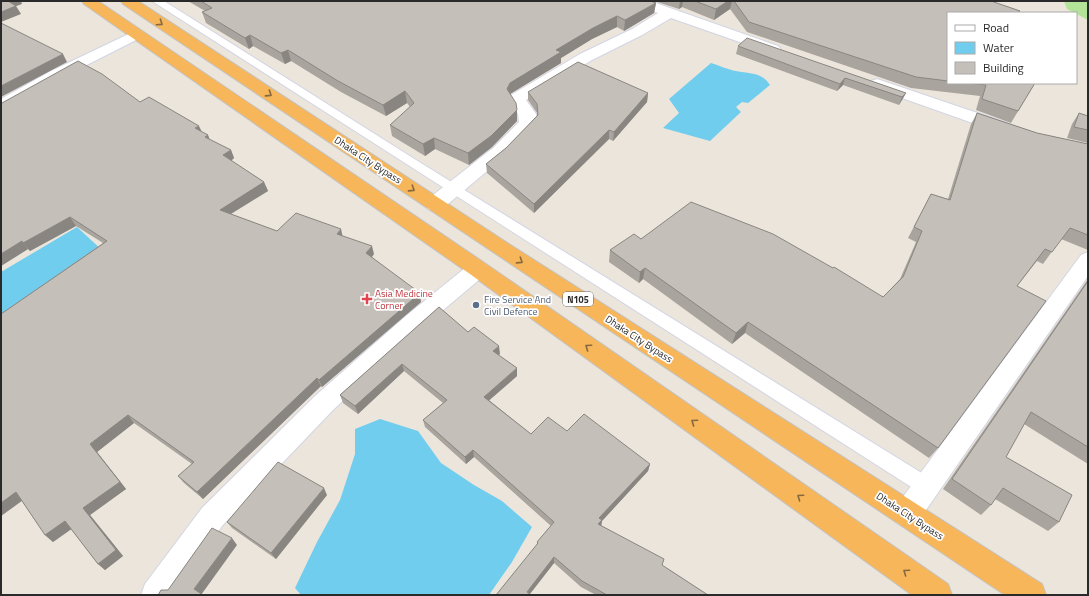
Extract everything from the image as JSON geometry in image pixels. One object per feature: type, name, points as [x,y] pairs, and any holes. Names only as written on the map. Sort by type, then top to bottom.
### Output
[{"type":"highway","points":[[89,1],[478,269],[937,595]]},
{"type":"highway","name":"Dhaka City Bypass","points":[[128,1],[1031,595]]},
{"type":"street","points":[[636,1],[789,54]]},
{"type":"street","points":[[435,204],[499,152],[528,123],[527,114],[517,99],[586,57],[669,13]]},
{"type":"street","points":[[1,106],[57,74],[137,34]]},
{"type":"street","points":[[864,80],[1021,134]]},
{"type":"street","points":[[907,514],[1088,260]]},
{"type":"street","points":[[156,595],[212,517],[324,403],[415,321],[478,269]]},
{"type":"lane","points":[[157,1],[454,190],[926,486]]},
{"type":"green space","points":[[1064,1],[1088,1],[1088,20],[1077,14],[1077,12],[1073,12],[1067,9]]},
{"type":"water","points":[[711,63],[733,70],[751,73],[763,78],[770,85],[748,103],[742,102],[736,107],[741,112],[710,141],[663,128],[679,113],[669,99]]},
{"type":"water","points":[[77,227],[103,251],[1,320],[1,272]]},
{"type":"water","points":[[380,419],[418,431],[441,463],[474,485],[502,501],[532,527],[512,562],[489,595],[301,595],[295,588],[317,542],[340,500],[355,454],[355,429]]},
{"type":"building","points":[[1,1],[8,1],[16,6],[1,12]]},
{"type":"building","points":[[201,1],[650,1],[656,3],[625,20],[617,16],[593,28],[556,50],[561,52],[510,83],[507,89],[516,103],[517,110],[491,136],[468,153],[434,138],[423,144],[390,125],[414,103],[405,91],[383,105],[338,81],[288,50],[281,53],[250,35],[245,38],[202,12],[212,8]]},
{"type":"building","points":[[695,1],[728,1],[716,9]]},
{"type":"building","points":[[734,1],[991,1],[1020,11],[947,12],[947,81],[916,77],[749,22]]},
{"type":"building","points":[[1,23],[63,54],[1,86]]},
{"type":"building","points":[[747,38],[906,93],[902,97],[845,78],[840,84],[738,46]]},
{"type":"building","points":[[78,61],[102,74],[140,102],[149,97],[199,126],[195,128],[208,135],[205,137],[231,150],[223,155],[264,182],[220,210],[277,231],[296,213],[341,229],[337,234],[372,246],[366,253],[420,293],[319,380],[317,378],[197,492],[178,476],[194,462],[128,415],[90,444],[120,482],[83,508],[116,550],[98,564],[65,521],[45,535],[16,492],[1,503],[1,314],[107,241],[70,217],[23,243],[22,241],[1,254],[1,103]]},
{"type":"building","points":[[578,62],[648,93],[614,132],[609,130],[534,204],[486,164],[506,148],[538,115],[537,104],[528,92]]},
{"type":"building","points":[[976,84],[1034,84],[1018,111],[982,99],[986,85]]},
{"type":"building","points":[[977,113],[1037,133],[1088,144],[1088,235],[1070,228],[1052,252],[1045,249],[1017,286],[1046,301],[938,448],[748,322],[736,333],[645,268],[640,272],[610,250],[634,234],[641,239],[691,202],[773,234],[833,268],[834,267],[883,297],[903,277],[922,231],[914,227],[931,194],[950,200]]},
{"type":"building","points":[[1079,113],[1088,116],[1088,130],[1074,127]]},
{"type":"building","points":[[1088,281],[1088,447],[1031,412],[1006,457],[1072,495],[1059,522],[1003,488],[991,505],[952,479]]},
{"type":"building","points":[[439,307],[468,332],[474,327],[499,346],[493,351],[517,368],[484,397],[531,434],[548,417],[567,431],[584,414],[650,464],[599,518],[602,520],[598,524],[664,559],[662,565],[708,595],[607,595],[582,581],[554,557],[527,592],[531,595],[496,595],[554,522],[473,450],[465,457],[423,420],[447,400],[402,364],[355,406],[340,395]]},
{"type":"building","points":[[278,462],[324,488],[271,553],[227,522]]},
{"type":"building","points":[[212,528],[232,538],[194,589],[203,595],[158,595],[161,590],[168,590]]},
{"type":"place","name":"Asia Medicine Corner","points":[[367,299]]},
{"type":"place","name":"Fire Service And Civil Defence","points":[[476,305]]}]
